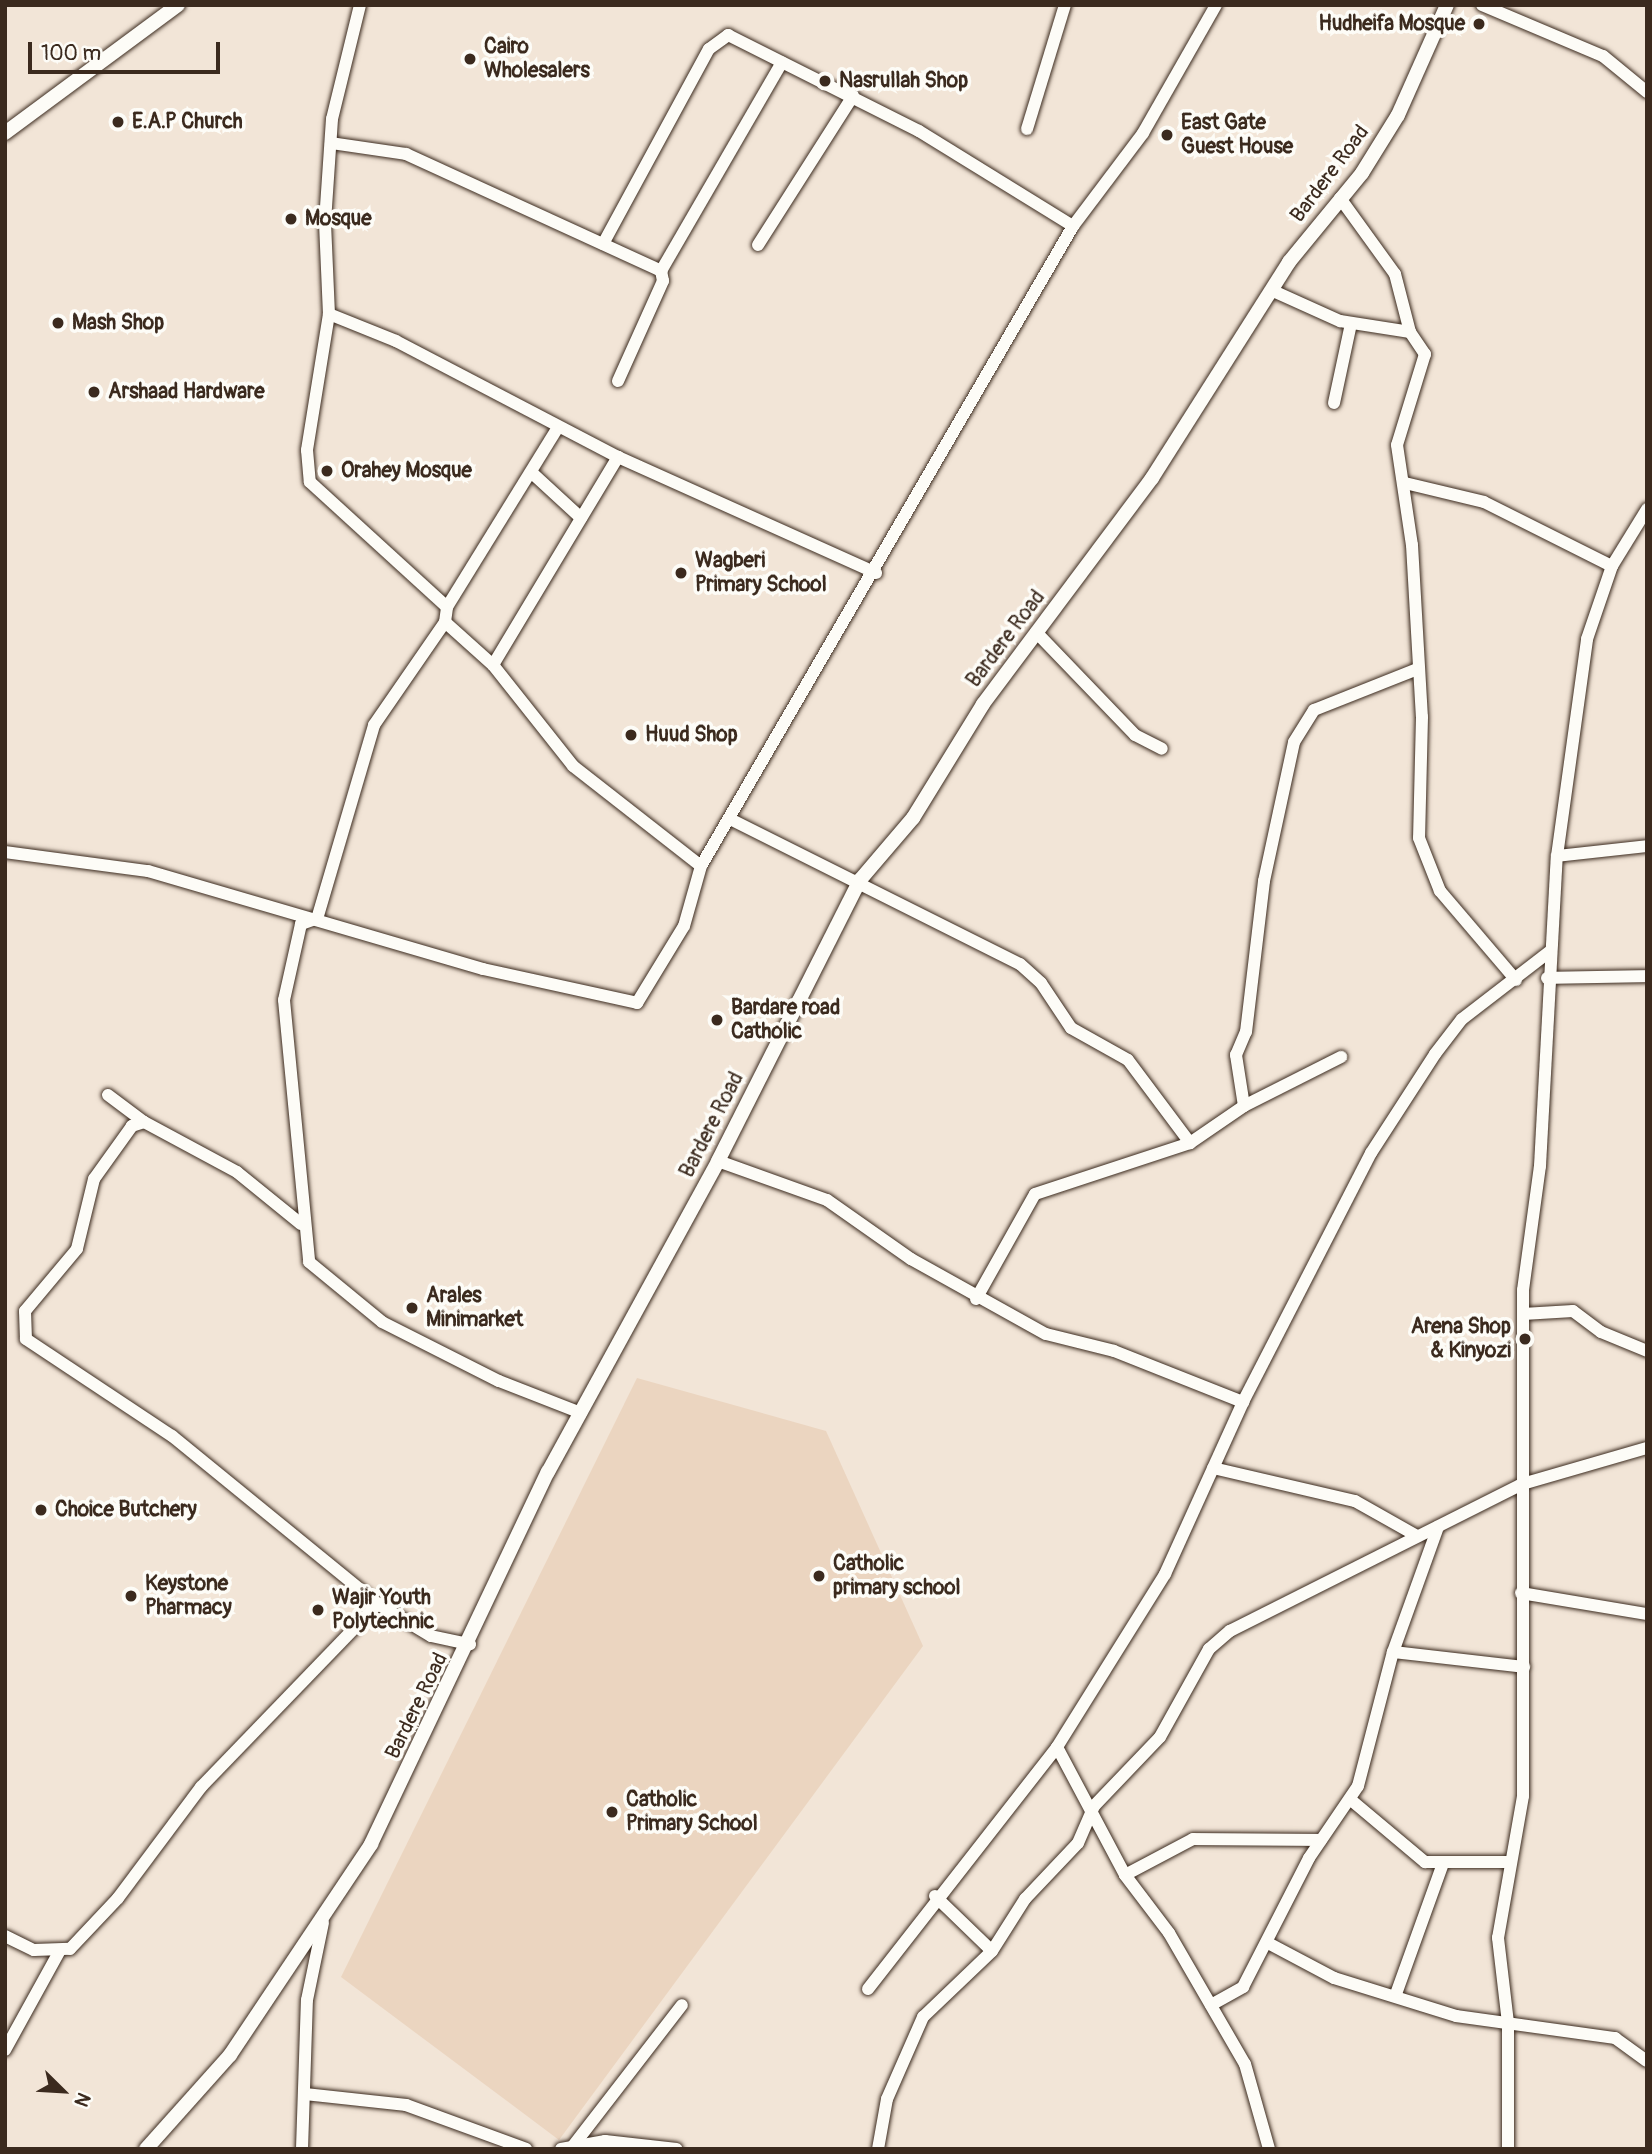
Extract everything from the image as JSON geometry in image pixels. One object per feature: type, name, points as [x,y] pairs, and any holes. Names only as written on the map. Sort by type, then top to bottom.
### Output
[{"type":"street","points":[[5,133],[178,5]]},
{"type":"street","points":[[360,5],[331,143],[329,314],[307,450],[310,482],[447,607]]},
{"type":"street","points":[[1027,129],[1065,5]]},
{"type":"street","points":[[5,852],[148,871],[624,1005],[637,1003],[684,926],[701,866],[732,820],[876,573],[1073,226],[1143,133],[1216,5]]},
{"type":"street","name":"Bardere Road","points":[[146,2149],[230,2055],[323,1923],[371,1844],[581,1413],[718,1161],[860,880],[913,818],[1036,632],[1152,478],[1270,290],[1340,198],[1398,115],[1447,5]]},
{"type":"street","points":[[1482,5],[1603,56],[1647,92]]},
{"type":"street","points":[[603,244],[718,39],[739,38],[853,96],[1073,226]]},
{"type":"street","points":[[618,381],[661,271],[782,62]]},
{"type":"street","points":[[758,245],[853,96]]},
{"type":"street","points":[[331,143],[407,154],[661,271]]},
{"type":"street","points":[[1340,198],[1395,274],[1410,332],[1425,366],[1398,434],[1405,483],[1423,853],[1440,891],[1516,980]]},
{"type":"street","points":[[1270,290],[1351,324],[1410,332]]},
{"type":"street","points":[[329,314],[396,341],[618,457],[876,573]]},
{"type":"street","points":[[1334,403],[1351,324]]},
{"type":"street","points":[[317,919],[374,725],[445,622],[447,607],[558,427]]},
{"type":"street","points":[[493,665],[618,457]]},
{"type":"street","points":[[531,472],[581,519]]},
{"type":"street","points":[[1405,483],[1484,502],[1612,566]]},
{"type":"street","points":[[1508,2149],[1508,2023],[1498,1938],[1523,1796],[1523,1314],[1541,1166],[1547,978],[1557,856],[1580,673],[1612,566],[1647,509]]},
{"type":"street","points":[[445,622],[493,665],[573,766],[701,866]]},
{"type":"street","points":[[1036,632],[1135,735],[1163,749]]},
{"type":"street","points":[[1244,1106],[1236,1055],[1246,1032],[1264,881],[1294,742],[1314,710],[1415,670]]},
{"type":"street","points":[[732,820],[860,880],[1033,974],[1071,1028],[1134,1067],[1190,1143]]},
{"type":"street","points":[[1557,856],[1647,846]]},
{"type":"street","points":[[317,919],[301,924],[284,1000],[296,1091],[301,1224],[309,1262],[352,1302],[499,1381],[581,1413]]},
{"type":"street","points":[[868,1989],[935,1895],[1057,1747],[1166,1574],[1243,1402],[1371,1153],[1452,1031],[1549,952]]},
{"type":"street","points":[[1547,978],[1647,976]]},
{"type":"street","points":[[976,1299],[1035,1194],[1190,1143],[1244,1106],[1341,1057]]},
{"type":"street","points":[[108,1095],[144,1122],[237,1172],[301,1224]]},
{"type":"street","points":[[144,1122],[132,1126],[94,1179],[76,1249],[25,1311],[26,1339],[172,1436],[378,1604],[430,1636],[470,1644]]},
{"type":"street","points":[[718,1161],[827,1200],[976,1299],[1066,1343],[1114,1351],[1243,1402]]},
{"type":"street","points":[[1523,1314],[1573,1311],[1601,1332],[1647,1351]]},
{"type":"street","points":[[878,2149],[889,2092],[923,2017],[992,1951],[1025,1899],[1078,1843],[1094,1806],[1160,1737],[1192,1672],[1230,1631],[1522,1484],[1647,1448]]},
{"type":"street","points":[[1213,1468],[1354,1500],[1417,1536]]},
{"type":"street","points":[[1211,2006],[1243,1987],[1321,1840],[1351,1800],[1367,1765],[1393,1652],[1438,1527]]},
{"type":"street","points":[[1521,1592],[1647,1614]]},
{"type":"street","points":[[5,2050],[59,1952],[81,1939],[201,1787],[378,1604]]},
{"type":"street","points":[[1393,1652],[1524,1667]]},
{"type":"street","points":[[1057,1747],[1094,1806],[1125,1875],[1169,1933],[1258,2094],[1269,2149]]},
{"type":"street","points":[[1351,1800],[1412,1854],[1441,1866],[1510,1862]]},
{"type":"street","points":[[1125,1875],[1193,1839],[1321,1840]]},
{"type":"street","points":[[1396,1994],[1441,1866]]},
{"type":"street","points":[[935,1895],[992,1951]]},
{"type":"street","points":[[302,2149],[307,2000],[323,1923]]},
{"type":"street","points":[[5,1936],[33,1950],[59,1952]]},
{"type":"street","points":[[1268,1943],[1334,1978],[1396,1994],[1456,2016],[1615,2038],[1647,2061]]},
{"type":"street","points":[[565,2148],[682,2005]]},
{"type":"street","points":[[305,2094],[406,2105],[526,2149]]},
{"type":"street","points":[[565,2148],[605,2141],[677,2149]]},
{"type":"shaded area","name":"Catholic Primary School","points":[[637,1378],[826,1431],[923,1646],[559,2140],[341,1977]]},
{"type":"place","name":"Hudheifa Mosque","points":[[1479,24]]},
{"type":"place","name":"Cairo Wholesalers","points":[[470,59]]},
{"type":"place","name":"Nasrullah Shop","points":[[825,81]]},
{"type":"place","name":"E.A.P Church","points":[[118,122]]},
{"type":"place","name":"East Gate Guest House","points":[[1167,135]]},
{"type":"place","name":"Mosque","points":[[291,219]]},
{"type":"place","name":"Mash Shop","points":[[58,323]]},
{"type":"place","name":"Arshaad Hardware","points":[[94,392]]},
{"type":"place","name":"Orahey Mosque","points":[[327,471]]},
{"type":"place","name":"Wagberi Primary School","points":[[681,573]]},
{"type":"place","name":"Huud Shop","points":[[631,735]]},
{"type":"place","name":"Bardare road Catholic","points":[[717,1020]]},
{"type":"place","name":"Arales Minimarket","points":[[412,1308]]},
{"type":"place","name":"Arena Shop & Kinyozi","points":[[1525,1339]]},
{"type":"place","name":"Choice Butchery","points":[[41,1510]]},
{"type":"place","name":"Catholic primary school","points":[[819,1576]]},
{"type":"place","name":"Keystone Pharmacy","points":[[131,1596]]},
{"type":"place","name":"Wajir Youth Polytechnic","points":[[318,1610]]},
{"type":"place","name":"Catholic Primary School","points":[[612,1812]]}]
